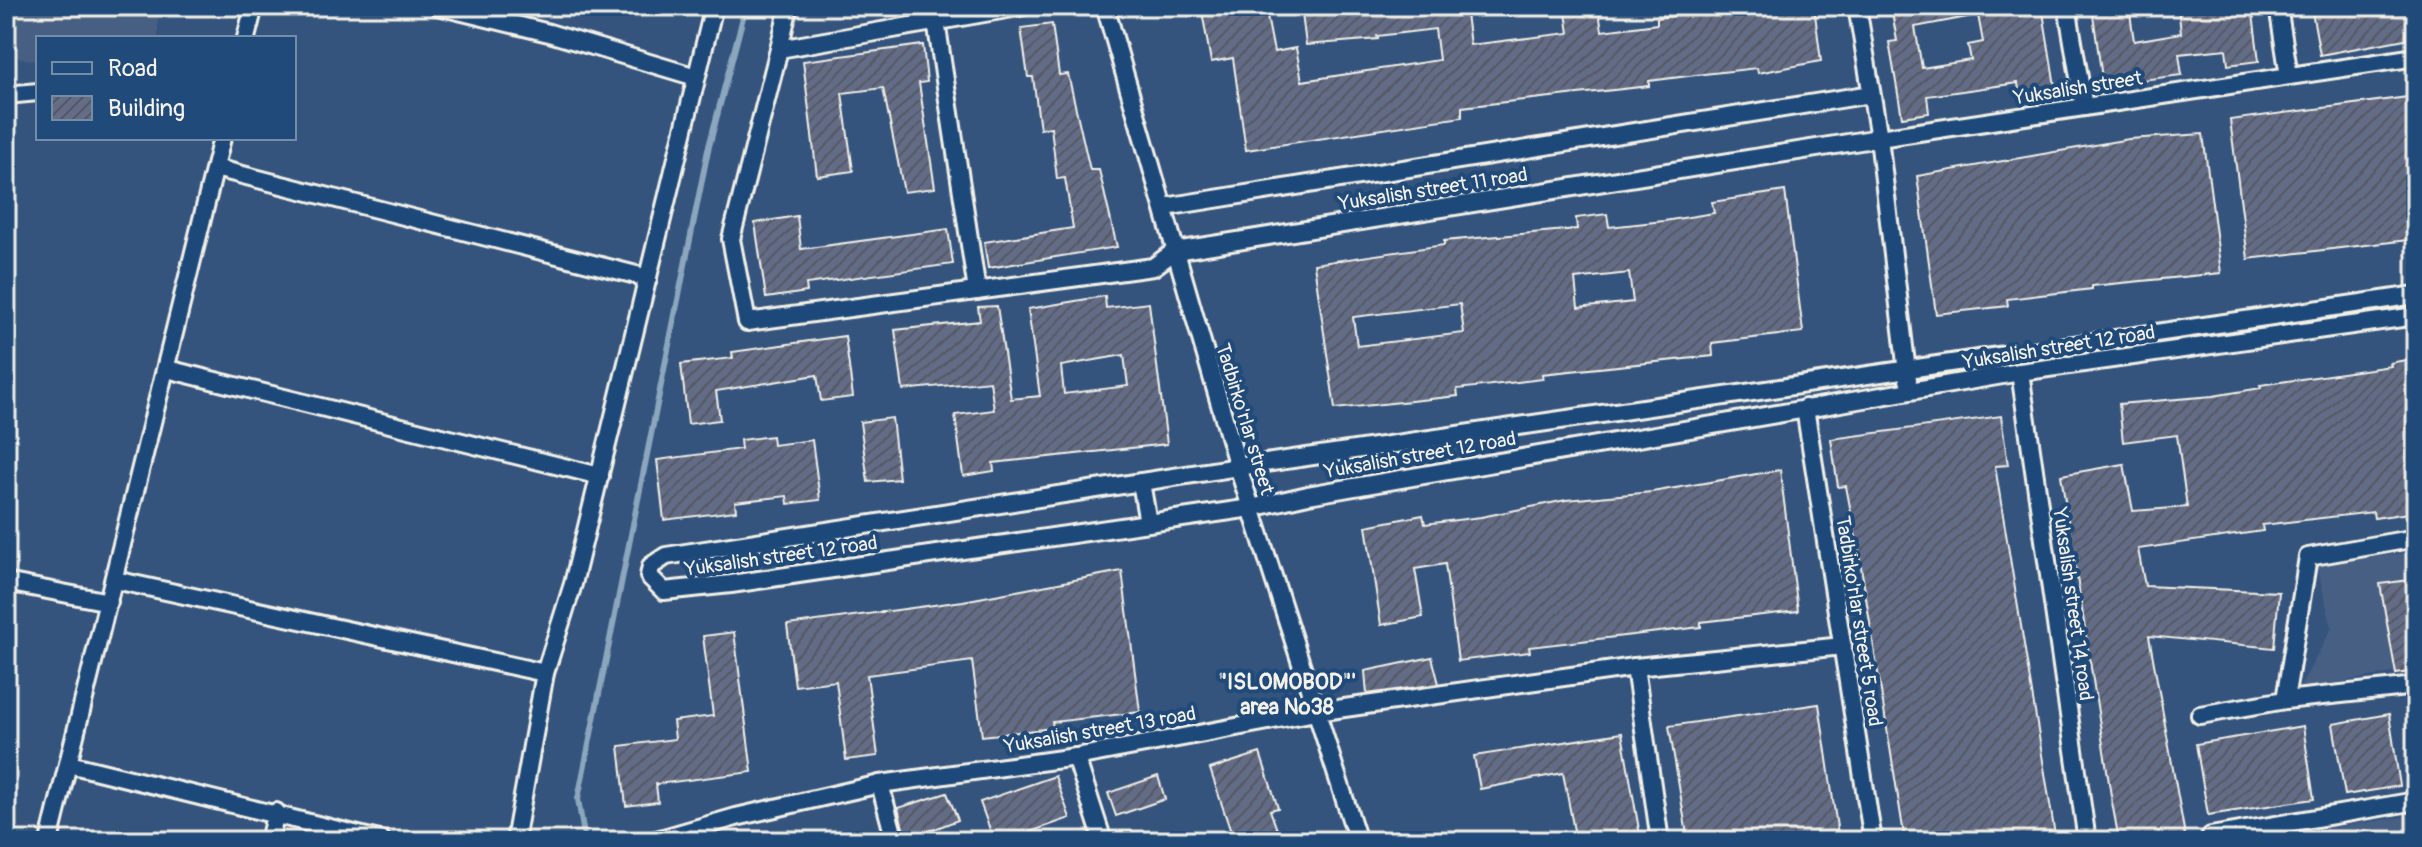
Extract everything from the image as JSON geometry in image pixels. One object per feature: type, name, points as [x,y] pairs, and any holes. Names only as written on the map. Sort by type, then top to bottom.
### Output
[{"type":"street","points":[[246,36],[254,6]]},
{"type":"street","points":[[438,6],[549,33],[696,77]]},
{"type":"street","points":[[515,841],[545,673],[573,584],[714,6]]},
{"type":"street","points":[[789,6],[779,49],[1024,6]]},
{"type":"street","name":"Tadbirko'rlar street","points":[[1105,6],[1238,467],[1358,841]]},
{"type":"street","points":[[1857,6],[1879,138],[1905,369],[1911,390]]},
{"type":"street","points":[[2067,6],[2084,107]]},
{"type":"street","points":[[2278,6],[2289,76]]},
{"type":"street","points":[[936,21],[977,291]]},
{"type":"street","name":"Yuksalish street 11 road","points":[[779,49],[731,239],[747,322],[1153,267],[1175,251],[1879,138]]},
{"type":"street","name":"Yuksalish street","points":[[1879,138],[2416,57]]},
{"type":"street","points":[[6,95],[36,92]]},
{"type":"street","points":[[1165,207],[1871,94]]},
{"type":"street","points":[[49,841],[222,140]]},
{"type":"street","points":[[215,168],[648,278]]},
{"type":"street","name":"Yuksalish street 12 road","points":[[2416,295],[1238,467],[666,556],[651,566],[649,576],[664,591],[731,584],[1251,508],[1323,492],[2020,372],[2416,316]]},
{"type":"street","points":[[167,369],[600,476]]},
{"type":"street","name":"Yuksalish street 14 road","points":[[2020,372],[2087,841]]},
{"type":"street","name":"Tadbirko'rlar street 5 road","points":[[1805,408],[1873,841]]},
{"type":"street","points":[[1141,482],[1148,523]]},
{"type":"street","points":[[2285,700],[2308,557],[2416,538]]},
{"type":"street","points":[[115,580],[545,673]]},
{"type":"street","points":[[6,582],[109,602]]},
{"type":"street","name":"Yuksalish street 13 road","points":[[653,841],[736,817],[880,784],[1076,757],[1316,712],[1635,667],[1843,646]]},
{"type":"street","points":[[1635,667],[1660,841]]},
{"type":"street","points":[[2200,715],[2285,700],[2416,686]]},
{"type":"street","points":[[1076,757],[1103,841]]},
{"type":"street","points":[[69,764],[276,812],[383,841]]},
{"type":"street","points":[[880,784],[895,841]]},
{"type":"street","points":[[2211,836],[2416,801]]},
{"type":"street","points":[[269,841],[276,812]]},
{"type":"shaded area","points":[[6,6],[158,6],[158,36],[36,36],[36,61],[6,56]]},
{"type":"shaded area","points":[[2416,552],[2416,669],[2299,689],[2332,628],[2316,563]]},
{"type":"shaded area","points":[[2416,815],[2416,841],[2243,841]]},
{"type":"building","points":[[1201,6],[1265,6],[1274,52],[1296,48],[1302,81],[1439,60],[1435,29],[1377,36],[1378,39],[1306,45],[1301,6],[1465,6],[1470,45],[1569,33],[1565,6],[1598,6],[1602,31],[1657,24],[1657,18],[1749,6],[1814,6],[1821,61],[1758,73],[1757,68],[1704,74],[1649,81],[1649,86],[1462,107],[1462,117],[1246,150],[1233,58],[1211,62]]},
{"type":"building","points":[[1891,6],[2042,6],[2056,92],[2020,98],[2018,83],[1927,96],[1929,113],[1902,117],[1889,42],[1897,41]],"holes":[[[1978,15],[1983,42],[1968,45],[1971,60],[1922,68],[1915,27]]]},
{"type":"building","points":[[2129,6],[2134,41],[2181,33],[2178,6],[2252,6],[2259,61],[2228,65],[2226,49],[2179,54],[2182,75],[2103,85],[2092,8]]},
{"type":"building","points":[[2311,6],[2416,6],[2416,37],[2320,55]]},
{"type":"building","points":[[1052,24],[1059,75],[1068,74],[1090,170],[1099,170],[1117,247],[988,268],[984,242],[1073,228],[1065,178],[1057,179],[1051,127],[1040,129],[1033,77],[1028,77],[1021,28]]},
{"type":"building","points":[[923,45],[927,82],[919,83],[935,188],[904,192],[883,88],[842,93],[853,171],[817,176],[803,61]]},
{"type":"building","points":[[2416,96],[2416,239],[2248,259],[2230,120]]},
{"type":"building","points":[[2203,134],[2221,273],[2092,286],[2092,289],[2007,299],[2008,306],[1936,314],[1917,176],[2129,139]]},
{"type":"building","points":[[1785,191],[1803,332],[1712,343],[1713,356],[1542,374],[1543,379],[1457,389],[1458,396],[1335,409],[1314,264],[1444,245],[1444,241],[1577,229],[1576,218],[1607,214],[1609,227],[1664,221],[1714,213],[1712,202]],"holes":[[[1629,273],[1633,302],[1578,308],[1575,279]],[[1460,304],[1464,333],[1357,346],[1353,317]]]},
{"type":"building","points":[[797,216],[801,249],[948,229],[953,264],[806,284],[807,292],[766,298],[755,223]]},
{"type":"building","points":[[1105,296],[1106,308],[1149,303],[1167,444],[993,463],[994,471],[963,476],[955,415],[994,410],[990,381],[903,390],[895,330],[980,321],[978,307],[997,306],[1011,399],[1040,396],[1028,309]],"holes":[[[1124,355],[1128,386],[1064,394],[1061,366]]]},
{"type":"building","points":[[845,336],[853,397],[821,401],[817,375],[716,391],[720,420],[688,424],[681,364],[733,358],[732,352]]},
{"type":"building","points":[[2416,358],[2416,512],[2374,518],[2373,512],[2262,525],[2263,531],[2138,549],[2145,586],[2279,592],[2274,648],[2149,636],[2186,841],[2123,841],[2122,834],[2118,835],[2112,802],[2061,475],[2124,464],[2133,511],[2187,507],[2177,435],[2123,442],[2119,404],[2213,396],[2261,388],[2260,385],[2391,366],[2390,363]]},
{"type":"building","points":[[2001,416],[2008,465],[1995,466],[2056,841],[1905,841],[1859,554],[1846,486],[1838,487],[1831,439]]},
{"type":"building","points":[[892,418],[899,479],[868,482],[860,422]]},
{"type":"building","points":[[772,436],[773,445],[812,440],[820,500],[788,504],[787,496],[735,502],[736,511],[664,520],[657,460],[741,449],[740,440]]},
{"type":"building","points":[[1780,470],[1798,611],[1701,622],[1701,627],[1529,647],[1530,652],[1458,661],[1445,564],[1415,569],[1423,617],[1381,625],[1366,526],[1423,515],[1425,524],[1481,517],[1566,500],[1652,492]]},
{"type":"building","points":[[1122,571],[1140,712],[1052,722],[1053,728],[982,736],[972,661],[867,675],[878,756],[846,760],[836,681],[795,686],[787,625],[963,601]]},
{"type":"building","points":[[2416,579],[2416,671],[2396,674],[2380,584]]},
{"type":"building","points":[[734,632],[752,772],[656,784],[658,802],[626,806],[619,746],[675,739],[673,721],[713,716],[703,636]]},
{"type":"building","points":[[1432,657],[1439,684],[1367,694],[1365,671]]},
{"type":"building","points":[[1819,704],[1839,841],[1688,841],[1669,726]]},
{"type":"building","points":[[2389,714],[2400,786],[2345,795],[2333,724]]},
{"type":"building","points":[[2303,726],[2314,799],[2208,815],[2196,744]]},
{"type":"building","points":[[1622,733],[1641,841],[1576,841],[1563,773],[1480,789],[1474,756]]},
{"type":"building","points":[[1260,753],[1278,808],[1270,810],[1281,841],[1234,841],[1210,769]]},
{"type":"building","points":[[1055,776],[1070,818],[1005,841],[994,841],[980,802]]},
{"type":"building","points":[[1158,776],[1165,799],[1116,816],[1108,793]]},
{"type":"building","points":[[947,793],[958,820],[906,840],[898,808]]},
{"type":"waterway","points":[[585,841],[578,799],[708,150],[746,6]]},
{"type":"district","name":"\"ISLOMOBOD\"' area №38","points":[[1287,694]]}]
